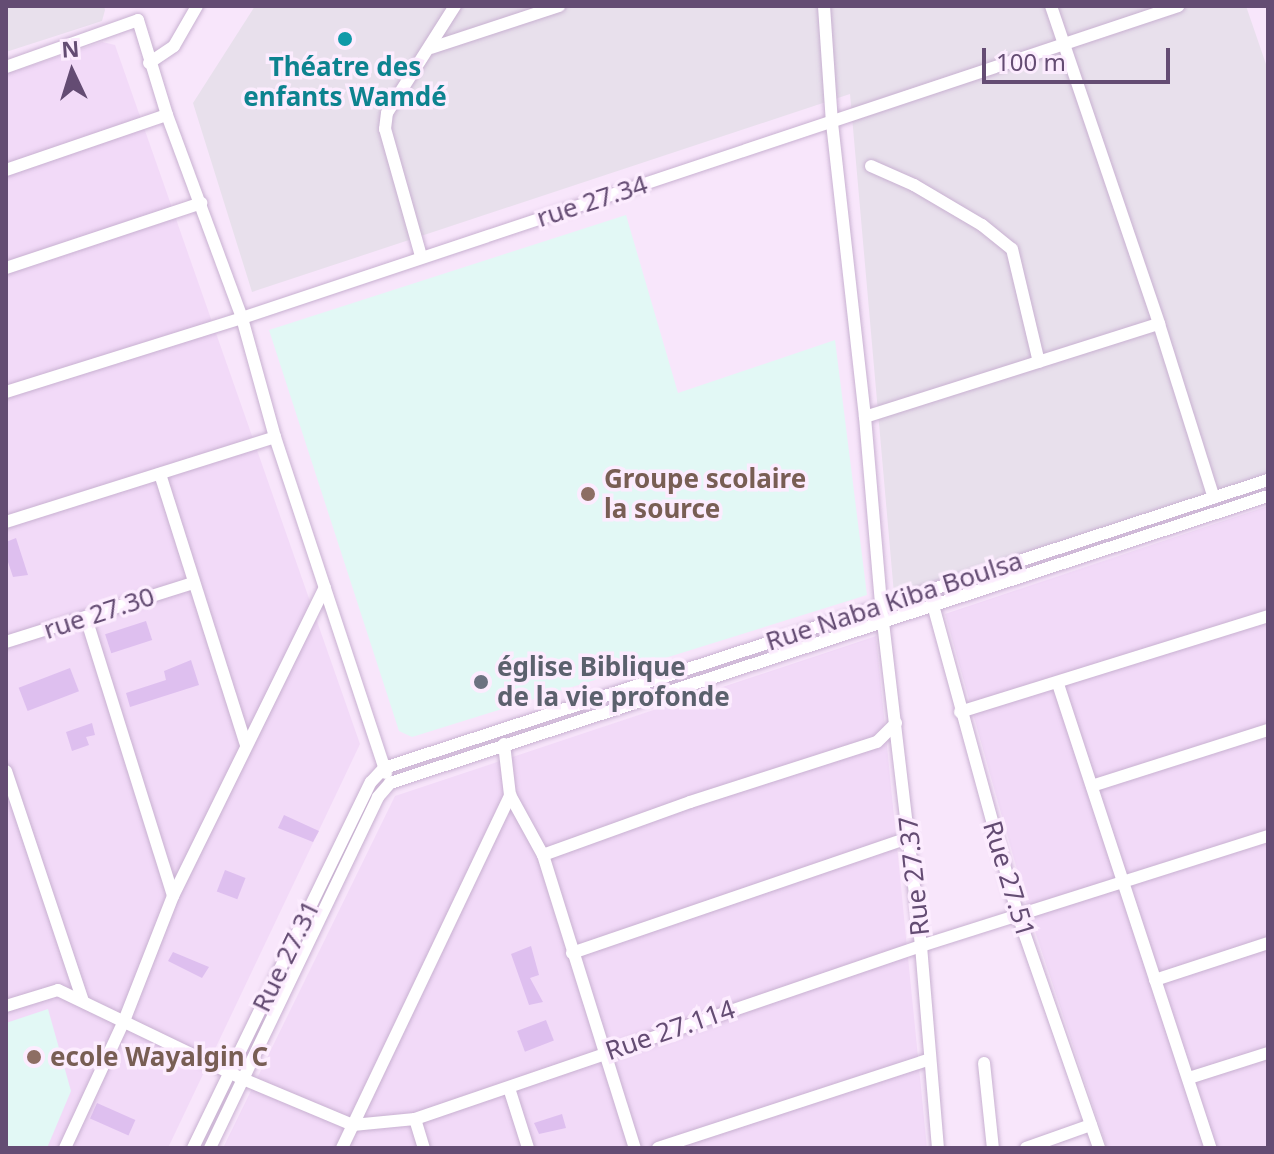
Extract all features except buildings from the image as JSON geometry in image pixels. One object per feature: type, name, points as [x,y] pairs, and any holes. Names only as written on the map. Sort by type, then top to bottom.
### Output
[{"type":"street","points":[[149,63],[174,46],[197,6]]},
{"type":"street","points":[[421,256],[385,129],[387,113],[455,6]]},
{"type":"street","points":[[431,48],[559,6]]},
{"type":"street","name":"Rue 27.37","points":[[824,6],[832,123],[865,417],[881,605],[910,837],[938,1148]]},
{"type":"street","points":[[1051,6],[1159,324],[1214,498]]},
{"type":"street","name":"rue 27.34","points":[[6,392],[242,318],[1178,6]]},
{"type":"street","points":[[6,67],[138,20],[167,115],[242,318],[275,437],[390,783]]},
{"type":"street","points":[[6,170],[167,115]]},
{"type":"street","points":[[871,166],[914,185],[1002,239],[1012,249],[1039,362]]},
{"type":"street","points":[[6,268],[201,203]]},
{"type":"street","points":[[865,417],[1159,324]]},
{"type":"street","points":[[6,522],[275,437]]},
{"type":"street","points":[[160,474],[246,745]]},
{"type":"street","name":"Rue Naba Kiba Boulsa","points":[[384,768],[1268,480]]},
{"type":"street","name":"Rue Naba Kiba Boulsa","points":[[390,783],[1268,496]]},
{"type":"street","name":"rue 27.30","points":[[6,642],[193,583]]},
{"type":"street","points":[[65,1148],[124,1021],[173,896],[325,587]]},
{"type":"street","name":"Rue 27.51","points":[[933,605],[1018,915],[1099,1148]]},
{"type":"street","points":[[960,712],[1058,684],[1268,616]]},
{"type":"street","points":[[86,618],[173,896]]},
{"type":"street","points":[[1058,684],[1211,1148]]},
{"type":"street","points":[[543,855],[690,802],[877,742],[896,723]]},
{"type":"street","points":[[1092,786],[1268,730]]},
{"type":"street","points":[[877,742],[899,746]]},
{"type":"street","points":[[504,744],[510,795],[543,855],[635,1148]]},
{"type":"street","name":"Rue 27.31","points":[[193,1148],[371,782],[384,768]]},
{"type":"street","points":[[6,771],[83,1001]]},
{"type":"street","name":"Rue 27.31","points":[[210,1148],[378,797],[390,783]]},
{"type":"street","points":[[342,1148],[510,795]]},
{"type":"street","name":"Rue 27.114","points":[[6,1006],[58,990],[243,1079],[353,1125],[415,1119],[603,1052],[921,946],[1268,836]]},
{"type":"street","points":[[572,953],[910,837]]},
{"type":"street","points":[[1155,980],[1268,943]]},
{"type":"street","points":[[1189,1078],[1268,1053]]},
{"type":"street","points":[[658,1148],[930,1059]]},
{"type":"street","points":[[984,1063],[993,1148]]},
{"type":"street","points":[[509,1088],[528,1148]]},
{"type":"street","points":[[415,1119],[424,1148]]},
{"type":"street","points":[[1026,1148],[1091,1125]]},
{"type":"shaded area","points":[[6,6],[104,6],[105,10],[102,21],[6,52]]},
{"type":"shaded area","points":[[255,6],[1246,6],[1268,70],[1268,475],[894,594],[850,94],[252,292],[193,103]]},
{"type":"shaded area","points":[[102,42],[115,45],[360,744],[168,1148],[6,1148],[6,74]]},
{"type":"shaded area","name":"Groupe scolaire la source","points":[[626,215],[678,393],[835,340],[867,595],[412,737],[399,731],[269,330]]},
{"type":"shaded area","points":[[1268,506],[1268,1148],[1107,1148],[1030,916],[945,614]]},
{"type":"shaded area","points":[[876,636],[927,1148],[223,1148],[395,796]]},
{"type":"shaded area","name":"ecole Wayalgin C","points":[[48,1009],[71,1091],[47,1148],[6,1148],[6,1023]]},
{"type":"place","name":"Théatre des enfants Wamdé","points":[[345,39]]},
{"type":"place","name":"Groupe scolaire la source","points":[[588,494]]},
{"type":"place","name":"église Biblique de la vie profonde","points":[[481,682]]},
{"type":"place","name":"ecole Wayalgin C","points":[[34,1057]]}]
